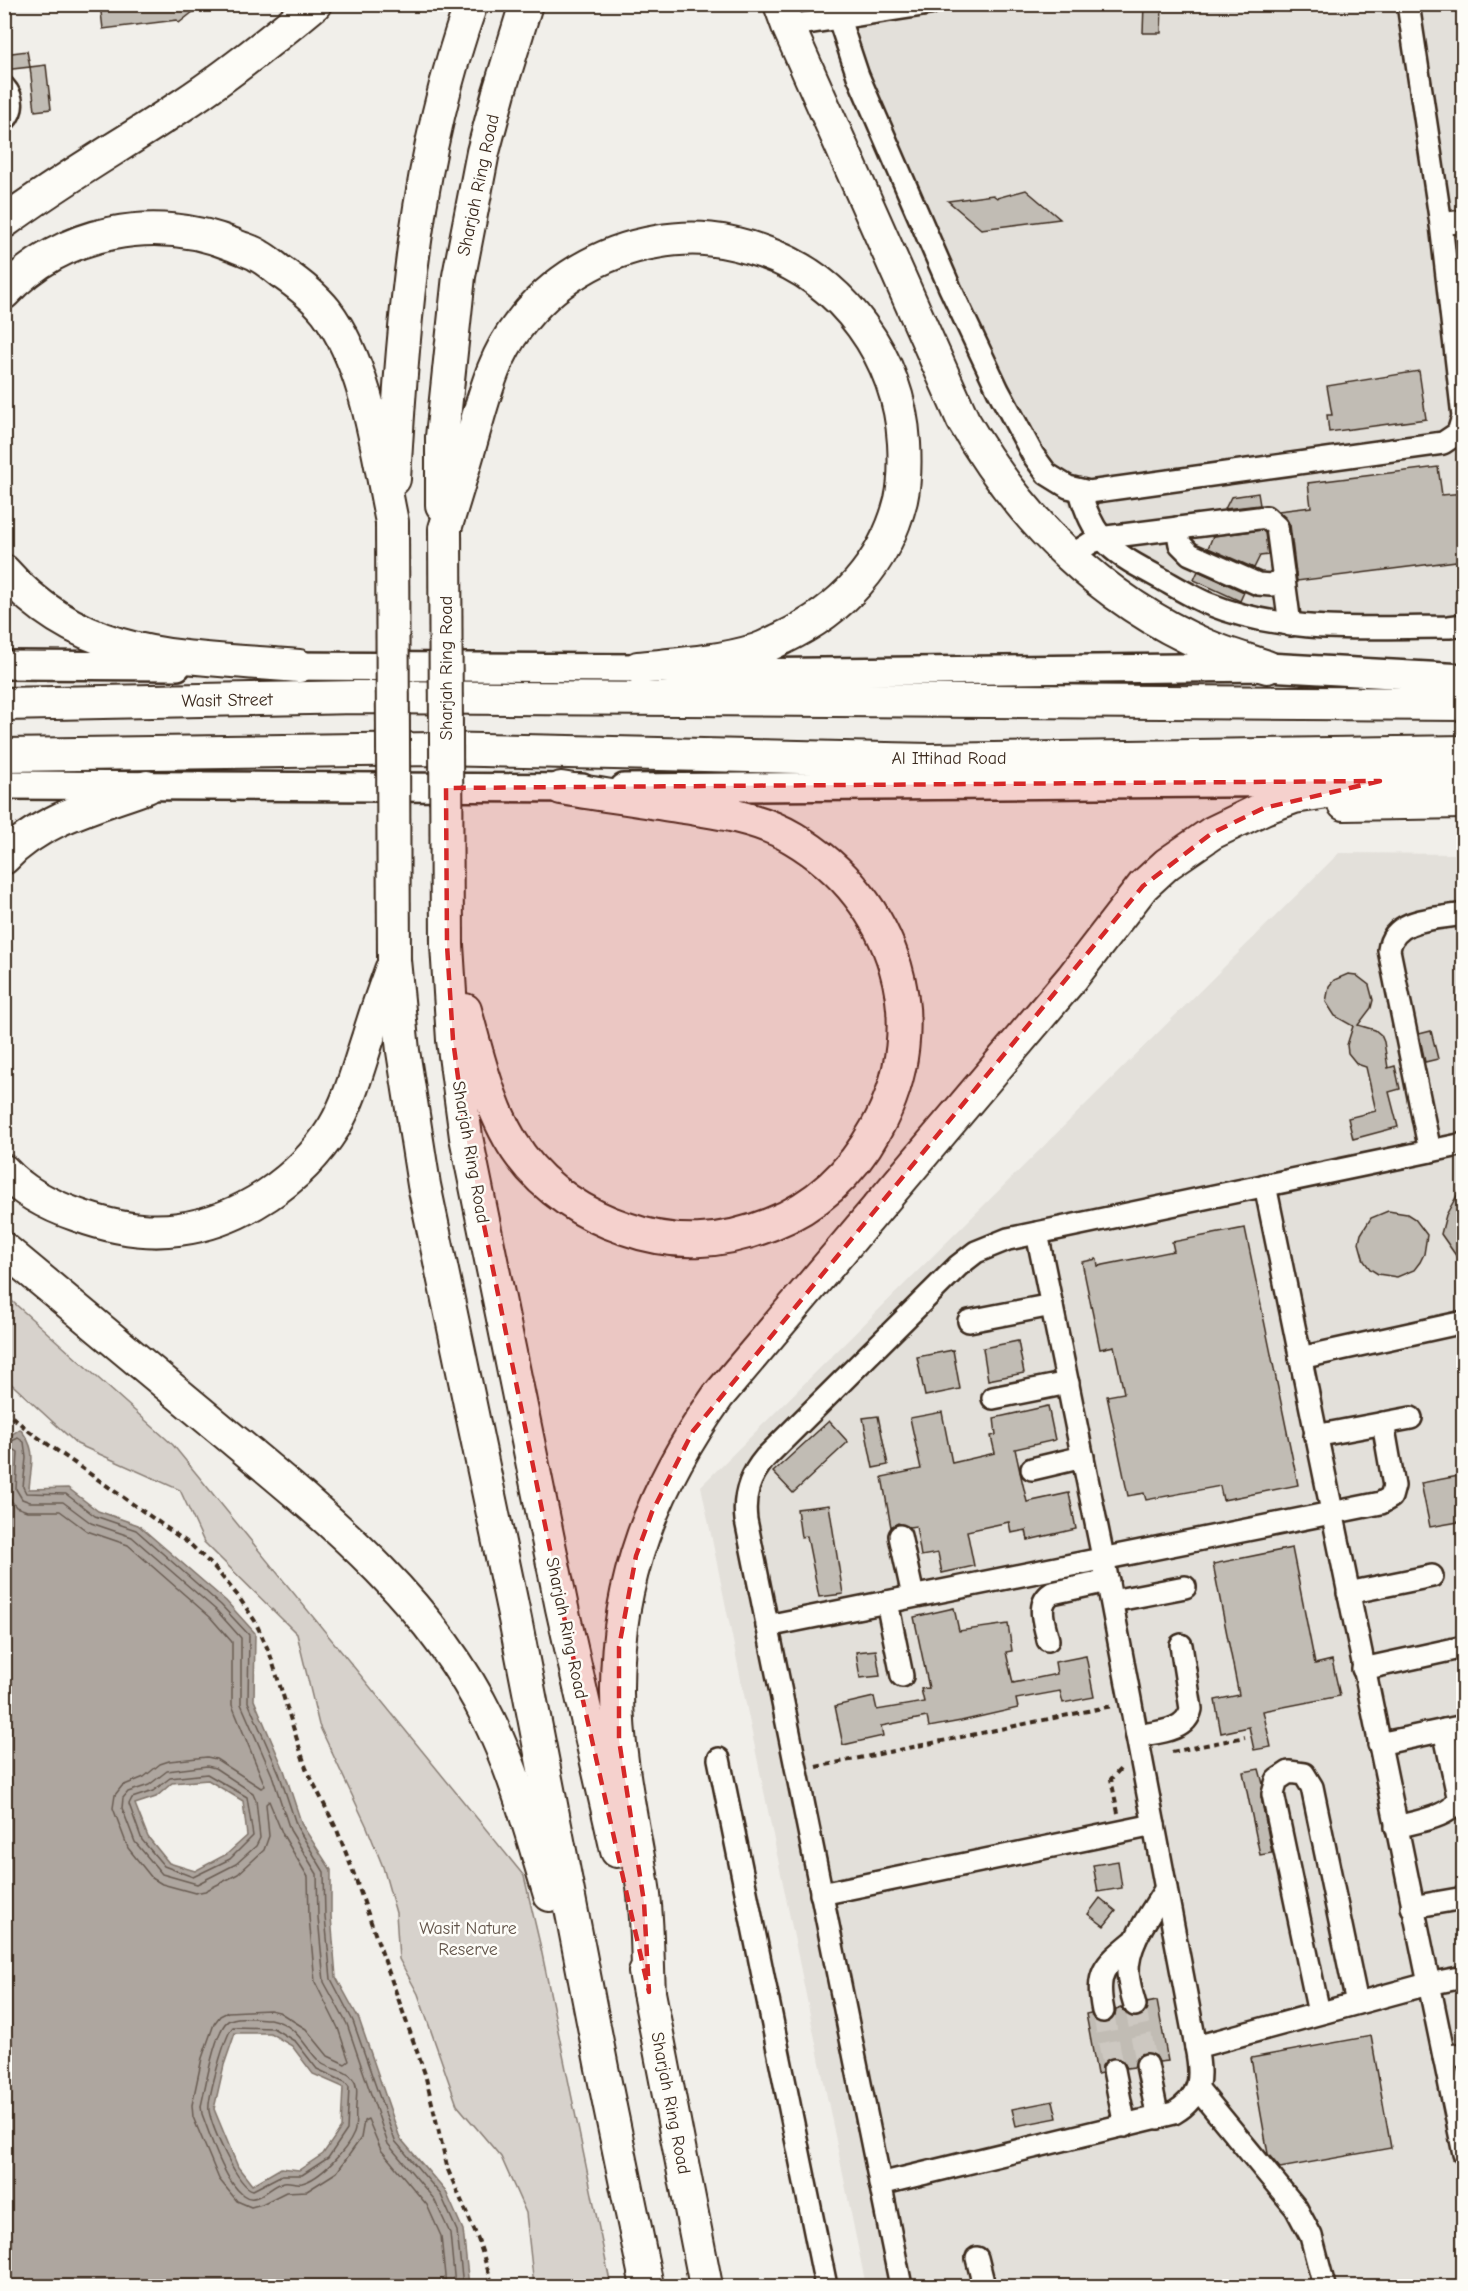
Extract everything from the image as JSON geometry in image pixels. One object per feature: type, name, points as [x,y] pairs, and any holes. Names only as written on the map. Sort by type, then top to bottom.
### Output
[{"type":"highway","points":[[4,222],[60,182],[184,104],[232,70],[315,4]]},
{"type":"highway","points":[[471,4],[449,73],[434,136],[411,262],[392,522],[394,960],[406,1074],[424,1185],[515,1619],[602,2068],[647,2286]]},
{"type":"highway","name":"Sharjah Ring Road","points":[[526,4],[483,153],[459,276],[442,437],[441,492],[445,529],[447,945],[453,1041],[466,1137],[562,1608],[650,1992],[706,2286]]},
{"type":"highway","points":[[784,15],[963,420],[1012,495],[1079,566],[1127,603],[1207,646],[1267,667]]},
{"type":"highway","points":[[4,293],[22,274],[66,247],[113,232],[163,228],[212,236],[258,255],[299,285],[326,311],[355,363],[369,415],[392,522]]},
{"type":"highway","points":[[445,529],[493,368],[518,326],[551,290],[591,263],[632,246],[683,237],[735,243],[782,259],[826,287],[856,318],[878,350],[896,393],[903,422],[905,459],[902,498],[888,537],[868,573],[839,604],[807,627],[759,649],[714,660],[638,668]]},
{"type":"highway","points":[[4,572],[23,593],[56,618],[106,641],[159,654],[299,666]]},
{"type":"highway","name":"Wasit Street","points":[[4,704],[357,697],[1464,704]]},
{"type":"highway","name":"Al Ittihad Road","points":[[4,755],[435,749],[930,760],[1464,752]]},
{"type":"highway","points":[[650,1992],[644,1902],[619,1740],[616,1693],[619,1647],[625,1601],[636,1556],[651,1512],[693,1431],[718,1396],[1072,978],[1110,925],[1143,886],[1167,864],[1212,833],[1264,808],[1294,797],[1355,788],[1380,781]]},
{"type":"highway","points":[[4,858],[36,832],[67,816],[147,787]]},
{"type":"highway","points":[[447,945],[478,1058],[497,1114],[521,1156],[557,1192],[600,1220],[647,1236],[698,1242],[746,1234],[793,1215],[831,1188],[862,1154],[885,1113],[898,1075],[904,1027],[901,989],[891,952],[875,917],[852,886],[825,860],[792,837],[758,822],[714,811],[561,788]]},
{"type":"highway","points":[[1072,978],[1168,884],[1209,854],[1255,828],[1280,818],[1332,805],[1464,802]]},
{"type":"highway","points":[[4,1171],[53,1207],[102,1224],[138,1230],[179,1229],[225,1218],[269,1194],[305,1164],[334,1127],[355,1082],[394,960]]},
{"type":"highway","points":[[4,1249],[327,1518],[408,1601],[452,1657],[489,1719],[517,1786],[602,2068]]},
{"type":"main road","points":[[4,665],[638,668],[738,673],[1267,667],[1458,675]]},
{"type":"main road","points":[[4,785],[561,788],[1464,782]]},
{"type":"lane","points":[[784,15],[929,4]]},
{"type":"lane","points":[[836,11],[858,76],[950,288],[998,390],[1040,464],[1057,482],[1080,491],[1099,491],[1443,443],[1458,433],[1464,417],[1441,224],[1408,4]]},
{"type":"lane","points":[[4,87],[11,96],[12,105],[10,114],[4,121]]},
{"type":"lane","points":[[4,201],[60,182]]},
{"type":"lane","points":[[1441,224],[1464,221]]},
{"type":"lane","points":[[1080,491],[1090,520],[1107,545],[1138,566],[1207,603],[1246,616],[1311,627],[1449,627],[1464,625]]},
{"type":"lane","points":[[1079,566],[1107,545],[1141,532],[1261,517],[1271,519],[1277,527],[1290,625]]},
{"type":"lane","points":[[1177,528],[1180,544],[1191,554],[1258,584],[1271,585],[1283,579]]},
{"type":"lane","points":[[1138,566],[1141,532]]},
{"type":"lane","points":[[1430,1151],[1389,950],[1396,932],[1409,924],[1464,914]]},
{"type":"lane","points":[[901,2286],[744,1509],[748,1487],[758,1467],[966,1258],[997,1242],[1464,1144]]},
{"type":"lane","points":[[1265,1185],[1428,1984],[1454,2056],[1463,2145]]},
{"type":"lane","points":[[880,2184],[1174,2113],[1184,2107],[1197,2088],[1200,2076],[1110,1591],[1037,1233]]},
{"type":"lane","points":[[969,1321],[1052,1305]]},
{"type":"lane","points":[[1300,1358],[1464,1322]]},
{"type":"lane","points":[[993,1398],[1068,1383]]},
{"type":"lane","points":[[1316,1436],[1411,1418]]},
{"type":"lane","points":[[767,1626],[1381,1503],[1391,1497],[1394,1486],[1383,1423]]},
{"type":"lane","points":[[1032,1469],[1083,1457]]},
{"type":"lane","points":[[900,1536],[913,1596]]},
{"type":"lane","points":[[1348,1593],[1432,1576]]},
{"type":"lane","points":[[1048,1640],[1042,1606],[1046,1597],[1052,1593],[1185,1587]]},
{"type":"lane","points":[[887,1602],[902,1676]]},
{"type":"lane","points":[[1137,1736],[1177,1727],[1187,1721],[1190,1715],[1181,1645]]},
{"type":"lane","points":[[1363,1669],[1464,1647]]},
{"type":"lane","points":[[1379,1744],[1454,1728],[1458,1796],[1455,1806],[1447,1812],[1396,1827]]},
{"type":"lane","points":[[719,1759],[826,2286]]},
{"type":"lane","points":[[1319,2013],[1273,1794],[1276,1780],[1289,1772],[1304,1774],[1312,1786],[1357,2003]]},
{"type":"lane","points":[[821,1894],[1154,1825]]},
{"type":"lane","points":[[1135,2005],[1128,1966],[1135,1939],[1166,1888]]},
{"type":"lane","points":[[1412,1907],[1464,1898]]},
{"type":"lane","points":[[1103,2011],[1100,1987],[1104,1971],[1113,1958],[1135,1939]]},
{"type":"lane","points":[[1196,2047],[1428,1984],[1464,1977]]},
{"type":"lane","points":[[1147,2065],[1158,2118]]},
{"type":"lane","points":[[1114,2070],[1125,2126]]},
{"type":"lane","points":[[1197,2088],[1296,2208],[1311,2236],[1324,2286]]},
{"type":"lane","points":[[977,2258],[984,2286]]},
{"type":"path","points":[[4,1410],[29,1431],[191,1545],[214,1567],[255,1621],[270,1654],[306,1768],[337,1830],[351,1866],[424,2074],[448,2170],[478,2239],[493,2286]]},
{"type":"path","points":[[796,1771],[1115,1705]]},
{"type":"highlighted area","points":[[1380,781],[1264,808],[1212,833],[1143,886],[693,1431],[652,1512],[636,1556],[619,1647],[619,1740],[644,1902],[649,1992],[562,1608],[466,1137],[453,1040],[447,945],[446,788]]},
{"type":"shaded area","points":[[824,5],[1463,5],[1463,639],[1287,637],[1191,601],[1097,538],[1024,453],[829,21]]},
{"type":"shaded area","points":[[1339,853],[1463,854],[1463,2286],[866,2286],[701,1486]]},
{"type":"green space","name":"Wasit Nature Reserve","points":[[4,1294],[173,1445],[524,1876],[611,2286],[534,2286],[526,2213],[501,2157],[457,2105],[418,1994],[399,1959],[396,1913],[383,1867],[367,1827],[319,1725],[297,1634],[204,1542],[180,1490],[77,1444],[5,1378]]},
{"type":"water","points":[[20,1429],[26,1437],[32,1457],[29,1489],[68,1488],[98,1511],[138,1525],[226,1601],[255,1633],[254,1700],[284,1770],[302,1825],[331,1870],[331,1916],[336,1977],[359,2019],[400,2138],[446,2192],[463,2230],[469,2286],[5,2286],[4,1440]],"holes":[[[208,1780],[243,1801],[247,1836],[227,1854],[195,1871],[169,1863],[148,1837],[135,1804],[156,1797],[172,1783]],[[235,2033],[270,2033],[292,2046],[313,2074],[343,2087],[341,2128],[323,2154],[299,2170],[281,2168],[252,2185],[238,2167],[214,2109],[224,2065]]]},
{"type":"building","points":[[100,4],[203,4],[179,23],[177,20],[103,29]]},
{"type":"building","points":[[1144,4],[1162,4],[1161,33],[1143,33]]},
{"type":"building","points":[[27,51],[30,67],[4,70],[4,54]]},
{"type":"building","points":[[46,65],[51,109],[35,111],[30,67]]},
{"type":"building","points":[[1026,190],[1060,219],[981,229],[948,201],[993,195],[997,198]]},
{"type":"building","points":[[1419,371],[1426,419],[1329,432],[1327,415],[1332,415],[1327,386]]},
{"type":"building","points":[[1438,467],[1442,495],[1464,493],[1464,560],[1297,581],[1290,525],[1278,511],[1311,507],[1308,483]]},
{"type":"building","points":[[1258,493],[1260,505],[1225,509],[1231,497]]},
{"type":"building","points":[[1262,530],[1265,533],[1268,555],[1260,556],[1254,568],[1208,548],[1213,536]]},
{"type":"building","points":[[1198,571],[1244,592],[1240,601],[1194,580]]},
{"type":"building","points":[[1348,974],[1356,975],[1369,985],[1373,1000],[1371,1008],[1358,1025],[1375,1030],[1381,1035],[1388,1068],[1395,1066],[1400,1089],[1389,1092],[1398,1127],[1353,1139],[1348,1118],[1376,1111],[1366,1067],[1357,1064],[1348,1053],[1347,1045],[1353,1026],[1335,1016],[1326,1002],[1329,986],[1334,980]]},
{"type":"building","points":[[1431,1031],[1438,1059],[1425,1062],[1419,1034]]},
{"type":"building","points":[[1464,1183],[1464,1267],[1441,1234],[1446,1215]]},
{"type":"building","points":[[1388,1211],[1407,1214],[1415,1219],[1427,1235],[1424,1254],[1420,1262],[1414,1270],[1397,1277],[1378,1274],[1370,1269],[1364,1261],[1359,1243],[1361,1234],[1371,1218]]},
{"type":"building","points":[[1245,1228],[1298,1485],[1223,1500],[1220,1486],[1146,1500],[1144,1493],[1128,1496],[1107,1396],[1124,1393],[1114,1346],[1100,1349],[1082,1262],[1097,1259],[1098,1266],[1174,1251],[1172,1242]]},
{"type":"building","points":[[1018,1341],[1024,1373],[988,1380],[983,1348]]},
{"type":"building","points":[[953,1350],[960,1389],[925,1396],[917,1357]]},
{"type":"building","points":[[1048,1406],[1055,1440],[1015,1449],[1020,1472],[1027,1502],[1069,1493],[1076,1529],[1028,1540],[1026,1530],[1011,1533],[1009,1522],[967,1531],[974,1566],[942,1573],[938,1553],[921,1556],[916,1526],[909,1527],[898,1523],[891,1527],[882,1477],[921,1469],[910,1418],[942,1412],[952,1463],[995,1453],[991,1436],[996,1435],[994,1418]]},
{"type":"building","points":[[878,1416],[888,1465],[873,1468],[863,1418]]},
{"type":"building","points":[[829,1421],[848,1442],[793,1493],[773,1472]]},
{"type":"building","points":[[1464,1475],[1464,1521],[1430,1527],[1421,1483]]},
{"type":"building","points":[[829,1505],[843,1594],[819,1597],[807,1536],[801,1537],[797,1509]]},
{"type":"building","points":[[1292,1548],[1315,1664],[1332,1660],[1340,1696],[1263,1711],[1271,1747],[1254,1750],[1249,1727],[1221,1733],[1215,1700],[1239,1695],[1213,1564]]},
{"type":"building","points":[[954,1608],[959,1631],[1008,1624],[1012,1651],[1006,1652],[1013,1683],[1057,1674],[1055,1662],[1086,1656],[1094,1697],[1063,1703],[1060,1691],[1016,1699],[1018,1708],[929,1727],[927,1717],[881,1726],[883,1736],[843,1745],[835,1706],[874,1697],[877,1710],[924,1702],[921,1689],[929,1688],[914,1617]]},
{"type":"building","points":[[876,1650],[880,1676],[860,1678],[856,1652]]},
{"type":"building","points":[[1259,1769],[1263,1784],[1261,1797],[1272,1853],[1260,1855],[1243,1772]]},
{"type":"building","points":[[1118,1861],[1122,1888],[1098,1892],[1093,1865]]},
{"type":"building","points":[[1100,1898],[1116,1911],[1104,1926],[1088,1914]]},
{"type":"building","points":[[1157,2001],[1168,2061],[1159,2062],[1156,2056],[1145,2052],[1138,2056],[1134,2067],[1127,2068],[1123,2061],[1112,2057],[1105,2061],[1102,2073],[1097,2074],[1086,2014],[1090,2013],[1098,2023],[1106,2023],[1115,2016],[1116,2009],[1122,2007],[1127,2015],[1138,2017],[1145,2013],[1147,2003]]},
{"type":"building","points":[[1371,2036],[1391,2148],[1280,2168],[1268,2154],[1251,2058]]},
{"type":"building","points":[[1053,2101],[1057,2118],[1016,2126],[1012,2109]]},
{"type":"tunnel","points":[[1135,2005],[1147,2065]]},
{"type":"tunnel","points":[[1103,2011],[1114,2070]]}]
